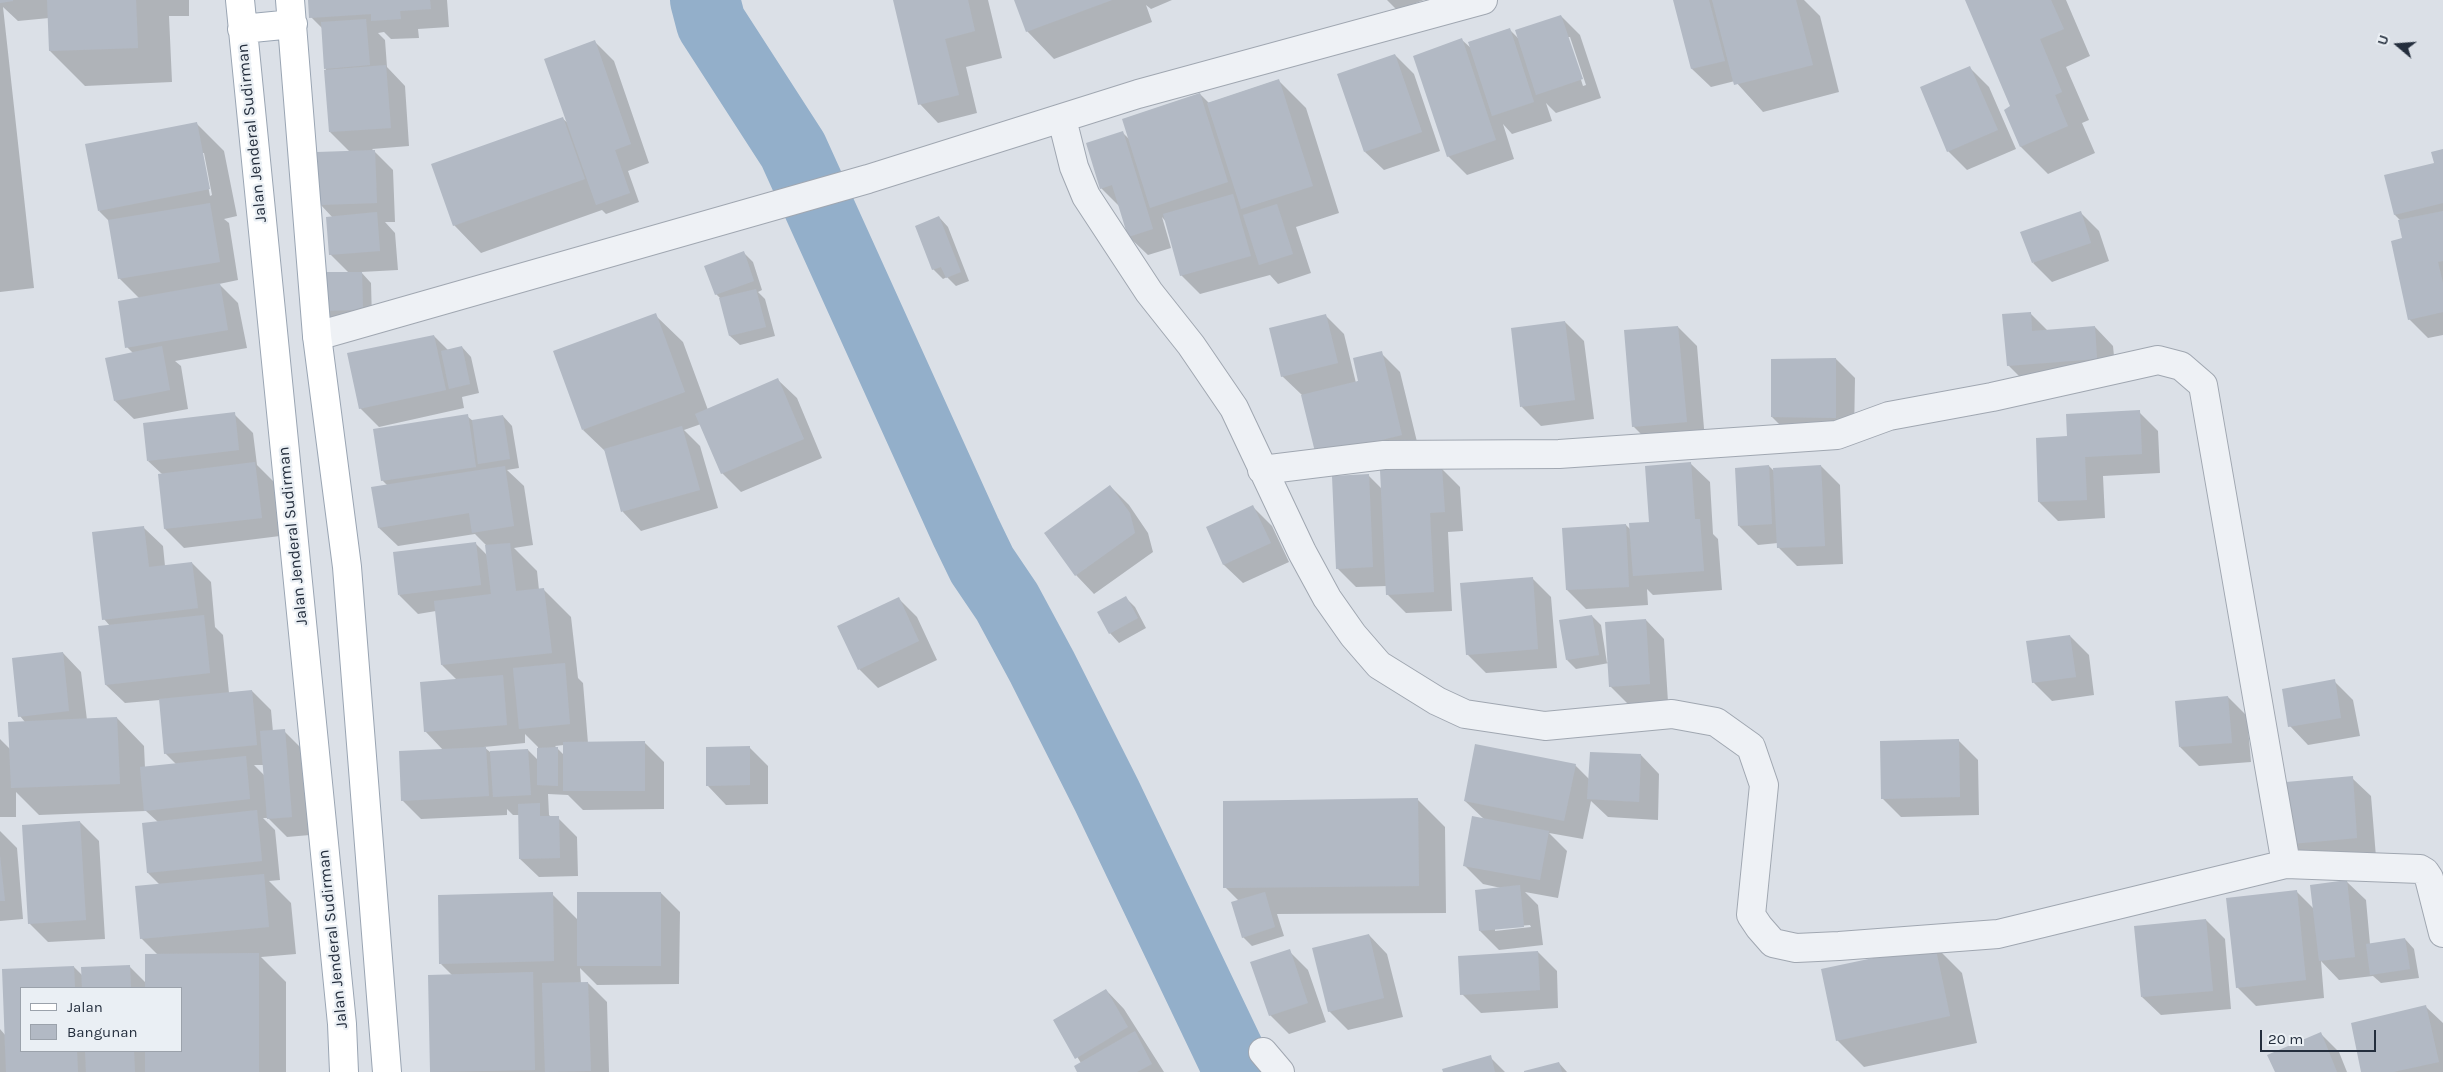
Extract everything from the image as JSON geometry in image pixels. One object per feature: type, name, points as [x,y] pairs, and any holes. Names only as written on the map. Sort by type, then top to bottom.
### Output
[{"type":"main road","name":"Jalan Jenderal Sudirman","points":[[240,0],[342,1024],[344,1072]]},
{"type":"main road","points":[[242,29],[291,12],[317,336],[347,567],[387,1072]]},
{"type":"main road","points":[[342,1024],[384,1018]]},
{"type":"street","points":[[317,336],[868,179],[1190,80],[1483,0]]},
{"type":"street","points":[[1062,119],[1074,167],[1086,196],[1149,292],[1191,345],[1234,408],[1262,470],[1326,598],[1353,636],[1379,665],[1437,700],[1465,714],[1545,726],[1672,714],[1716,722],[1751,747],[1764,785],[1751,915],[1773,943],[1796,948],[1998,934],[2286,864],[2420,869],[2429,878],[2443,933]]},
{"type":"street","points":[[1262,470],[1384,455],[1559,454],[1836,435],[1889,416],[1992,397],[2158,360],[2181,366],[2203,385],[2286,864]]},
{"type":"building","points":[[0,0],[13,0],[13,1],[0,3]]},
{"type":"building","points":[[47,0],[136,0],[138,48],[49,51]]},
{"type":"building","points":[[308,0],[430,0],[431,9],[400,11],[401,19],[371,21],[371,14],[309,18]]},
{"type":"building","points":[[893,0],[968,0],[975,31],[945,39],[959,95],[918,105]]},
{"type":"building","points":[[1014,0],[1112,0],[1026,32]]},
{"type":"building","points":[[1673,0],[1709,0],[1725,61],[1691,69]]},
{"type":"building","points":[[1712,0],[1796,0],[1813,65],[1734,85]]},
{"type":"building","points":[[1965,0],[2051,0],[2064,29],[2040,39],[2062,92],[2055,95],[2068,126],[2020,147],[2004,110],[2010,106]]},
{"type":"building","points":[[1561,15],[1583,79],[1536,95],[1515,30]]},
{"type":"building","points":[[366,19],[370,65],[324,69],[321,22]]},
{"type":"building","points":[[1510,28],[1534,102],[1492,116],[1468,42]]},
{"type":"building","points":[[1462,38],[1496,140],[1447,157],[1413,56]]},
{"type":"building","points":[[595,40],[631,144],[615,150],[630,193],[596,205],[544,59]]},
{"type":"building","points":[[1395,54],[1422,132],[1364,152],[1337,74]]},
{"type":"building","points":[[386,65],[391,128],[329,132],[324,70]]},
{"type":"building","points":[[1970,66],[1998,130],[1947,152],[1920,87]]},
{"type":"building","points":[[1279,79],[1313,186],[1241,209],[1207,103]]},
{"type":"building","points":[[1200,93],[1228,182],[1150,208],[1122,119]]},
{"type":"building","points":[[563,117],[585,179],[453,226],[431,164]]},
{"type":"building","points":[[197,122],[210,189],[98,211],[85,144]]},
{"type":"building","points":[[1123,131],[1153,229],[1128,237],[1112,185],[1100,189],[1086,143]]},
{"type":"building","points":[[2443,149],[2443,203],[2394,215],[2384,175],[2434,163],[2431,152]]},
{"type":"building","points":[[375,150],[377,203],[319,205],[317,152]]},
{"type":"building","points":[[1233,194],[1251,256],[1180,276],[1163,214]]},
{"type":"building","points":[[210,203],[220,262],[118,279],[108,220]]},
{"type":"building","points":[[1277,204],[1293,254],[1259,265],[1243,215]]},
{"type":"building","points":[[2081,211],[2091,243],[2032,263],[2020,232]]},
{"type":"building","points":[[2443,211],[2443,261],[2438,262],[2443,283],[2443,312],[2408,320],[2391,241],[2402,238],[2398,220]]},
{"type":"building","points":[[377,212],[380,251],[329,255],[326,217]]},
{"type":"building","points":[[939,216],[961,272],[946,278],[941,267],[932,270],[915,226]]},
{"type":"building","points":[[744,251],[754,281],[715,295],[704,266]]},
{"type":"building","points":[[319,272],[362,272],[363,310],[319,311]]},
{"type":"building","points":[[220,283],[228,330],[125,348],[118,301]]},
{"type":"building","points":[[756,289],[766,327],[729,336],[719,298]]},
{"type":"building","points":[[2031,312],[2032,331],[2095,326],[2097,359],[2007,366],[2002,314]]},
{"type":"building","points":[[656,313],[685,392],[582,430],[553,351]]},
{"type":"building","points":[[1326,314],[1338,363],[1281,377],[1269,328]]},
{"type":"building","points":[[1565,321],[1575,400],[1520,407],[1511,328]]},
{"type":"building","points":[[1678,326],[1687,422],[1632,427],[1624,330]]},
{"type":"building","points":[[434,335],[446,390],[359,409],[347,353]]},
{"type":"building","points":[[162,346],[170,390],[114,401],[105,358]]},
{"type":"building","points":[[462,346],[470,384],[449,389],[441,351]]},
{"type":"building","points":[[1382,351],[1402,435],[1316,456],[1301,395],[1358,381],[1353,358]]},
{"type":"building","points":[[1836,358],[1836,418],[1771,417],[1771,359]]},
{"type":"building","points":[[778,378],[804,439],[721,474],[695,414]]},
{"type":"building","points":[[2140,410],[2142,454],[2085,457],[2087,500],[2038,502],[2036,438],[2067,436],[2066,414]]},
{"type":"building","points":[[235,412],[239,450],[147,461],[143,423]]},
{"type":"building","points":[[468,414],[476,467],[381,481],[373,429]]},
{"type":"building","points":[[503,415],[510,459],[478,464],[472,420]]},
{"type":"building","points":[[682,426],[700,490],[621,512],[604,449]]},
{"type":"building","points":[[255,462],[262,518],[164,529],[158,474]]},
{"type":"building","points":[[1691,462],[1695,519],[1700,519],[1704,571],[1633,576],[1629,523],[1649,522],[1645,466]]},
{"type":"building","points":[[1769,465],[1772,524],[1738,526],[1735,468]]},
{"type":"building","points":[[1821,465],[1825,546],[1777,548],[1773,468]]},
{"type":"building","points":[[505,466],[514,526],[472,533],[469,513],[378,528],[371,487]]},
{"type":"building","points":[[1442,467],[1445,512],[1430,513],[1434,592],[1386,595],[1380,470]]},
{"type":"building","points":[[1369,474],[1373,567],[1336,569],[1332,476]]},
{"type":"building","points":[[1110,485],[1130,513],[1135,533],[1075,576],[1044,533]]},
{"type":"building","points":[[1253,505],[1271,543],[1223,565],[1206,527]]},
{"type":"building","points":[[1626,524],[1629,587],[1566,590],[1562,528]]},
{"type":"building","points":[[144,526],[149,567],[192,562],[198,608],[102,620],[92,532]]},
{"type":"building","points":[[476,542],[481,585],[398,595],[393,552]]},
{"type":"building","points":[[510,543],[516,591],[544,588],[552,653],[441,665],[434,601],[491,594],[485,545]]},
{"type":"building","points":[[1533,577],[1538,649],[1466,655],[1460,583]]},
{"type":"building","points":[[1126,596],[1138,618],[1109,634],[1097,612]]},
{"type":"building","points":[[899,597],[919,641],[858,670],[837,626]]},
{"type":"building","points":[[204,615],[210,673],[105,685],[98,626]]},
{"type":"building","points":[[1592,615],[1599,655],[1566,660],[1559,620]]},
{"type":"building","points":[[1646,619],[1650,684],[1609,687],[1605,622]]},
{"type":"building","points":[[2070,635],[2076,677],[2032,683],[2026,641]]},
{"type":"building","points":[[63,652],[69,711],[18,717],[12,658]]},
{"type":"building","points":[[565,663],[570,724],[519,729],[513,668]]},
{"type":"building","points":[[503,675],[507,725],[424,732],[420,682]]},
{"type":"building","points":[[2335,679],[2341,718],[2288,727],[2282,689]]},
{"type":"building","points":[[252,690],[257,745],[164,754],[159,699]]},
{"type":"building","points":[[2228,696],[2232,743],[2179,747],[2175,701]]},
{"type":"building","points":[[117,717],[120,784],[11,788],[8,722]]},
{"type":"building","points":[[285,729],[292,817],[267,819],[260,731]]},
{"type":"building","points":[[1959,739],[1960,797],[1881,799],[1880,741]]},
{"type":"building","points":[[645,741],[645,791],[563,791],[563,742]]},
{"type":"building","points":[[1475,744],[1576,764],[1564,821],[1464,801]]},
{"type":"building","points":[[750,746],[750,785],[706,786],[706,747]]},
{"type":"building","points":[[486,747],[489,796],[401,801],[399,751]]},
{"type":"building","points":[[558,747],[558,786],[537,785],[537,748]]},
{"type":"building","points":[[528,749],[531,795],[493,797],[490,751]]},
{"type":"building","points":[[1590,752],[1641,754],[1639,802],[1587,799]]},
{"type":"building","points":[[246,756],[250,799],[144,811],[140,767]]},
{"type":"building","points":[[2353,776],[2357,838],[2291,844],[2286,782]]},
{"type":"building","points":[[1418,798],[1419,886],[1223,888],[1223,801]]},
{"type":"building","points":[[540,803],[540,816],[559,816],[560,858],[519,859],[518,804]]},
{"type":"building","points":[[257,810],[262,861],[147,873],[142,823]]},
{"type":"building","points":[[1472,816],[1549,831],[1540,880],[1463,866]]},
{"type":"building","points":[[80,821],[86,920],[28,924],[22,825]]},
{"type":"building","points":[[0,856],[5,901],[0,901]]},
{"type":"building","points":[[264,874],[269,927],[140,939],[135,886]]},
{"type":"building","points":[[2347,880],[2355,957],[2319,961],[2310,885]]},
{"type":"building","points":[[1520,885],[1524,927],[1479,931],[1475,890]]},
{"type":"building","points":[[2297,890],[2306,980],[2236,988],[2226,898]]},
{"type":"building","points":[[553,892],[554,961],[439,964],[438,895]]},
{"type":"building","points":[[577,892],[661,892],[661,966],[577,966]]},
{"type":"building","points":[[1265,892],[1275,927],[1242,938],[1231,902]]},
{"type":"building","points":[[2206,919],[2213,991],[2141,997],[2134,926]]},
{"type":"building","points":[[1369,934],[1384,998],[1328,1012],[1312,948]]},
{"type":"building","points":[[2405,938],[2410,969],[2370,975],[2366,944]]},
{"type":"building","points":[[1935,945],[1950,1016],[1836,1041],[1821,969]]},
{"type":"building","points":[[1290,949],[1308,1003],[1269,1016],[1250,962]]},
{"type":"building","points":[[1538,951],[1540,990],[1460,995],[1458,956]]},
{"type":"building","points":[[259,953],[259,1072],[145,1072],[145,1052],[182,1052],[182,987],[145,987],[145,954]]},
{"type":"building","points":[[130,965],[131,987],[82,987],[81,967]]},
{"type":"building","points":[[74,966],[75,987],[20,987],[20,1052],[77,1052],[78,1072],[6,1072],[2,969]]},
{"type":"building","points":[[533,972],[535,1070],[430,1072],[428,975]]},
{"type":"building","points":[[588,982],[591,1071],[545,1072],[542,983]]},
{"type":"building","points":[[1106,989],[1128,1027],[1075,1059],[1053,1020]]},
{"type":"building","points":[[2426,1005],[2439,1062],[2393,1072],[2361,1072],[2351,1023]]},
{"type":"building","points":[[1135,1031],[1152,1064],[1137,1072],[1077,1072],[1074,1066]]},
{"type":"building","points":[[2321,1032],[2337,1072],[2275,1072],[2267,1055]]},
{"type":"building","points":[[85,1052],[134,1052],[135,1072],[86,1072]]},
{"type":"building","points":[[1491,1055],[1495,1072],[1443,1072],[1442,1069]]},
{"type":"building","points":[[1559,1062],[1562,1072],[1524,1072],[1524,1071]]},
{"type":"waterway","points":[[705,0],[711,23],[793,150],[966,532],[982,565],[1007,602],[1042,667],[1107,796],[1239,1072]]}]
